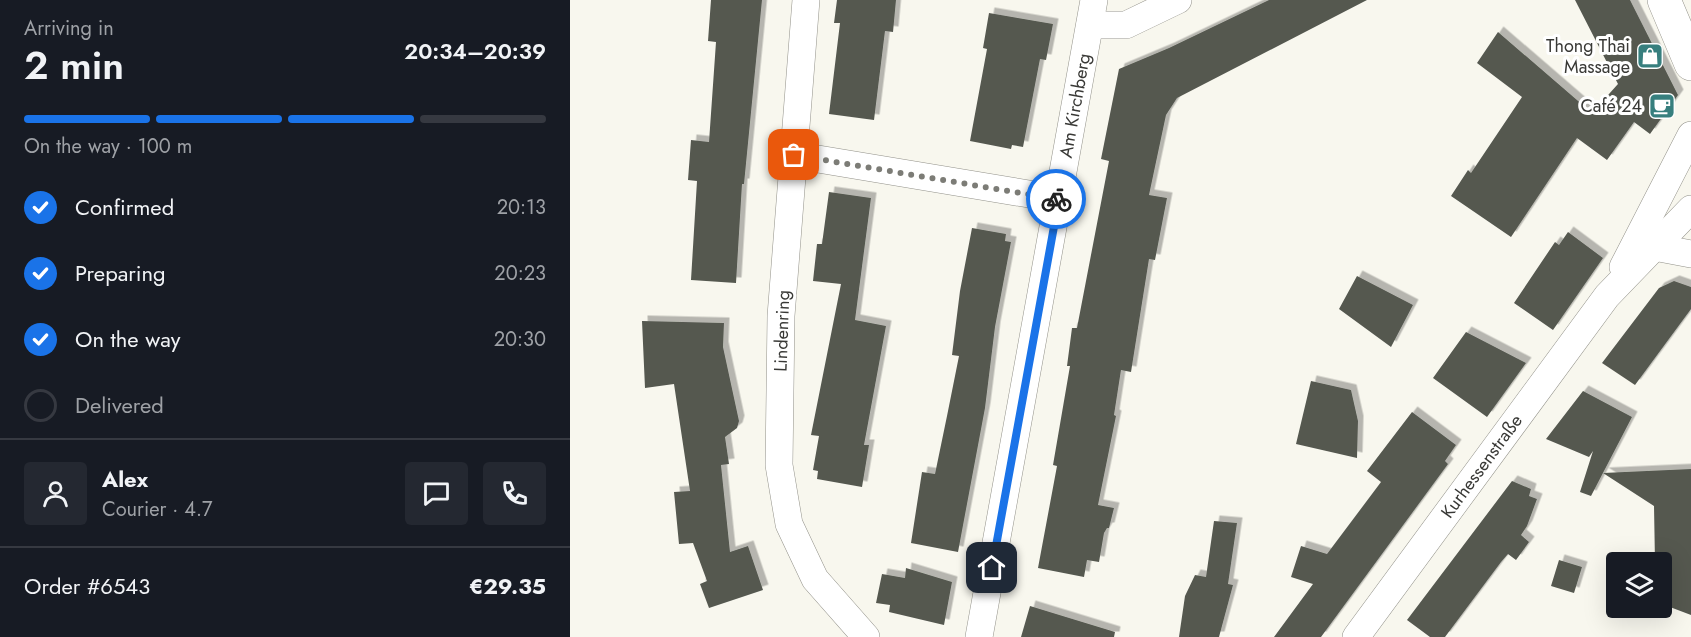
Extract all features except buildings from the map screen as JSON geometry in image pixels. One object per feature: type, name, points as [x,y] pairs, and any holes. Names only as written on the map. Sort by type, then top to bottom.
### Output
[{"type":"main road","points":[[1664,0],[1691,64]]},
{"type":"street","name":"Lindenring","points":[[806,0],[781,316],[779,465],[789,524],[815,579],[866,637]]},
{"type":"street","points":[[1092,12],[1125,25],[1178,0]]},
{"type":"street","name":"Am Kirchberg","points":[[979,637],[1092,12]]},
{"type":"street","name":"Kurhessenstraße","points":[[1607,296],[1691,135]]},
{"type":"street","points":[[794,155],[1059,199]]},
{"type":"street","name":"Kurhessenstraße","points":[[1356,637],[1607,296],[1691,209]]},
{"type":"street","points":[[1654,247],[1691,254]]},
{"type":"way so far","points":[[794,155],[1056,199]]},
{"type":"place","name":"Thong Thai Massage","points":[[1650,56]]},
{"type":"place","name":"Café 24","points":[[1662,106]]},
{"type":"route","points":[[992,568],[1059,199],[1056,199]]}]
